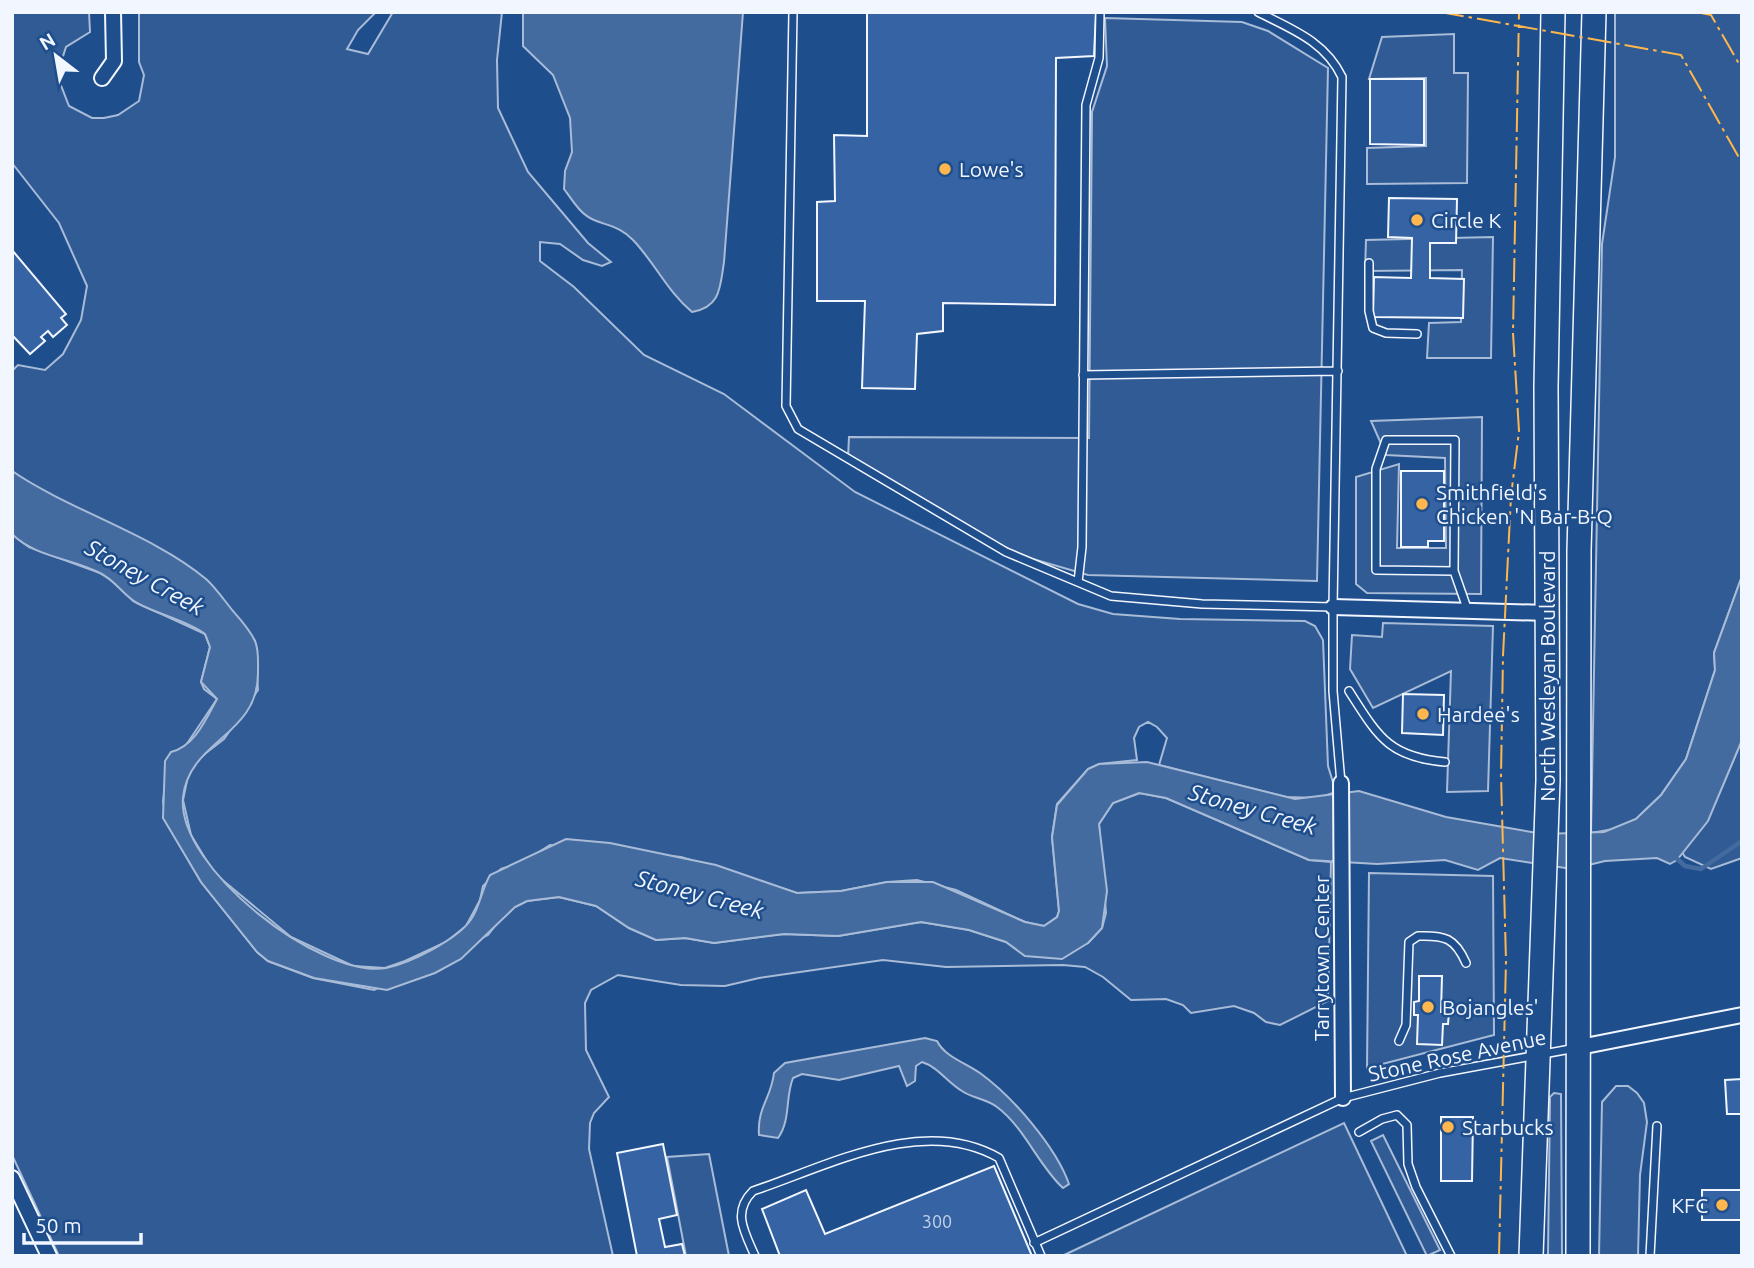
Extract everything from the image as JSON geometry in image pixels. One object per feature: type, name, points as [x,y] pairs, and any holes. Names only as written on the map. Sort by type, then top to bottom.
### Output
[{"type":"highway","name":"North Wesleyan Boulevard","points":[[1531,1256],[1535,1057],[1548,780],[1546,387],[1553,12]]},
{"type":"highway","name":"North Wesleyan Boulevard","points":[[1578,1256],[1580,1047],[1577,779],[1582,387],[1594,12]]},
{"type":"highway","points":[[1546,387],[1582,387]]},
{"type":"street","points":[[102,78],[114,61],[113,12]]},
{"type":"street","points":[[1332,607],[1547,613]]},
{"type":"street","name":"Tarrytown Center","points":[[1341,783],[1343,1098]]},
{"type":"street","points":[[1580,1047],[1742,1016]]},
{"type":"street","points":[[12,1178],[49,1256]]},
{"type":"lane","points":[[793,12],[786,406],[798,429],[1006,552],[1111,596],[1202,604],[1332,607]]},
{"type":"lane","points":[[1078,582],[1082,547],[1086,105],[1099,58],[1100,12]]},
{"type":"lane","name":"Tarrytown Center","points":[[1258,12],[1305,36],[1328,52],[1342,77],[1332,607],[1334,691],[1341,783]]},
{"type":"lane","points":[[1369,263],[1369,312],[1373,328],[1386,333],[1417,334]]},
{"type":"lane","points":[[1083,374],[1338,371]]},
{"type":"lane","points":[[1454,571],[1376,570],[1376,469],[1386,440],[1455,440],[1454,571],[1468,611]]},
{"type":"lane","points":[[1349,691],[1389,747],[1419,760],[1445,762]]},
{"type":"lane","points":[[1399,1041],[1406,1025],[1409,942],[1418,936],[1448,939],[1458,945],[1466,963]]},
{"type":"lane","name":"Stone Rose Avenue","points":[[1343,1098],[1452,1071],[1580,1047]]},
{"type":"lane","points":[[1034,1243],[1343,1098]]},
{"type":"lane","points":[[1359,1132],[1382,1119],[1397,1115],[1407,1125],[1408,1164],[1416,1187],[1451,1256]]},
{"type":"lane","points":[[1650,1256],[1657,1126]]},
{"type":"lane","points":[[755,1256],[740,1213],[744,1200],[753,1191],[897,1143],[964,1144],[984,1149],[999,1158],[1041,1256]]},
{"type":"shaded area","points":[[12,12],[89,12],[90,32],[66,47],[57,75],[69,106],[92,118],[104,118],[118,115],[139,101],[144,75],[139,62],[139,12],[376,12],[358,30],[347,49],[368,54],[393,12],[502,12],[497,60],[498,108],[528,172],[588,243],[611,262],[602,266],[583,260],[560,244],[540,242],[540,261],[574,287],[644,355],[724,394],[855,492],[1078,604],[1113,614],[1180,619],[1305,621],[1315,626],[1323,640],[1328,766],[1336,792],[1318,798],[1286,797],[1159,765],[1167,738],[1148,722],[1139,727],[1134,738],[1137,760],[1099,764],[1088,769],[1057,804],[1052,837],[1059,911],[1057,917],[1044,926],[1025,922],[956,890],[917,880],[887,882],[841,891],[797,893],[681,857],[550,845],[525,861],[501,869],[483,886],[480,900],[466,926],[446,942],[405,961],[385,968],[353,966],[291,937],[214,873],[191,835],[183,800],[189,771],[197,760],[224,739],[258,690],[255,641],[207,580],[37,488],[12,471],[12,371],[18,365],[45,370],[63,354],[81,320],[87,286],[59,223],[12,163]]},
{"type":"shaded area","points":[[1615,12],[1742,12],[1742,576],[1714,653],[1715,670],[1686,759],[1661,795],[1636,819],[1614,829],[1591,833],[1602,244],[1615,157]]},
{"type":"shaded area","points":[[1105,18],[1242,22],[1268,31],[1328,68],[1317,581],[1088,575],[1026,557],[965,528],[848,458],[849,437],[1089,438],[1092,112],[1107,66]]},
{"type":"shaded area","points":[[1454,34],[1454,73],[1468,73],[1467,183],[1367,184],[1367,148],[1426,146],[1426,78],[1369,79],[1382,37]]},
{"type":"shaded area","points":[[1493,237],[1491,358],[1427,358],[1429,323],[1461,322],[1462,270],[1365,271],[1366,240]]},
{"type":"shaded area","points":[[1482,417],[1481,594],[1367,593],[1356,584],[1356,477],[1399,464],[1397,548],[1446,548],[1445,458],[1386,455],[1371,421]]},
{"type":"shaded area","points":[[12,534],[29,547],[100,573],[122,587],[133,601],[205,634],[210,647],[201,682],[204,689],[217,699],[166,775],[163,802],[168,825],[201,882],[257,952],[268,961],[313,978],[374,990],[488,935],[506,912],[515,907],[527,901],[559,897],[596,906],[629,928],[656,940],[685,938],[714,943],[784,934],[838,936],[921,922],[969,930],[1006,942],[1025,956],[1088,943],[1102,928],[1106,913],[1099,824],[1113,803],[1140,793],[1166,798],[1309,860],[1331,862],[1328,1001],[1280,1025],[1266,1022],[1254,1013],[1234,1006],[1191,1013],[1183,1005],[1166,999],[1131,1000],[1103,977],[1085,967],[1063,965],[946,967],[883,960],[759,978],[725,986],[681,985],[618,975],[591,990],[585,1003],[586,1050],[609,1097],[594,1113],[590,1123],[589,1149],[613,1256],[59,1256],[12,1155]]},
{"type":"shaded area","points":[[1383,623],[1493,626],[1488,791],[1447,792],[1451,671],[1373,708],[1350,669],[1352,635],[1382,637]]},
{"type":"shaded area","points":[[1742,740],[1742,858],[1711,869],[1685,857],[1682,852],[1702,827],[1716,801]]},
{"type":"shaded area","points":[[1369,873],[1493,876],[1494,1035],[1367,1068]]},
{"type":"shaded area","points":[[1616,1086],[1628,1086],[1637,1093],[1644,1103],[1647,1122],[1640,1175],[1638,1256],[1599,1256],[1602,1102]]},
{"type":"shaded area","points":[[1554,1093],[1561,1094],[1562,1256],[1548,1256],[1550,1097]]},
{"type":"shaded area","points":[[1344,1123],[1407,1256],[1062,1256]]},
{"type":"shaded area","points":[[1383,1135],[1440,1250],[1427,1256],[1371,1141]]},
{"type":"shaded area","points":[[709,1154],[729,1256],[686,1256],[667,1157]]},
{"type":"water","points":[[523,12],[743,12],[724,262],[717,294],[709,306],[692,312],[628,236],[585,214],[564,189],[565,171],[572,152],[570,118],[553,75],[523,46]]},
{"type":"water","name":"Stoney Creek","points":[[12,471],[60,499],[137,536],[185,563],[210,583],[248,629],[258,652],[255,693],[248,711],[197,762],[188,778],[183,797],[187,825],[202,855],[227,885],[257,913],[291,937],[325,956],[358,967],[386,968],[420,956],[445,942],[472,918],[490,875],[566,839],[610,843],[716,865],[797,893],[841,891],[887,882],[933,882],[1025,922],[1044,926],[1057,917],[1059,911],[1052,837],[1057,805],[1088,769],[1099,764],[1147,762],[1295,799],[1359,791],[1446,817],[1543,834],[1604,832],[1636,819],[1661,795],[1686,759],[1715,670],[1714,653],[1742,576],[1742,740],[1708,821],[1677,860],[1670,864],[1657,858],[1605,861],[1572,869],[1500,858],[1478,870],[1445,860],[1377,864],[1309,860],[1166,798],[1139,793],[1113,803],[1099,824],[1107,891],[1102,928],[1088,943],[1062,959],[1025,956],[1006,942],[969,930],[921,922],[838,936],[784,934],[714,943],[685,938],[656,940],[629,928],[596,906],[559,897],[527,901],[515,907],[461,959],[435,973],[387,990],[314,978],[268,961],[257,952],[201,882],[163,818],[165,761],[171,752],[193,738],[217,699],[201,682],[210,647],[205,634],[137,603],[100,573],[21,542],[12,534]]},
{"type":"water","points":[[925,1038],[937,1041],[950,1056],[980,1073],[1006,1095],[1044,1139],[1069,1184],[1063,1188],[1054,1179],[1016,1125],[997,1107],[962,1091],[933,1067],[922,1062],[916,1066],[915,1081],[907,1086],[899,1066],[839,1080],[802,1074],[793,1078],[785,1124],[778,1138],[759,1135],[760,1117],[774,1073],[785,1063]]},
{"type":"building","name":"Lowe's","points":[[867,12],[1096,12],[1094,56],[1056,58],[1055,305],[943,303],[943,331],[917,334],[915,389],[862,388],[865,301],[817,301],[817,202],[835,201],[834,135],[867,136]]},
{"type":"building","points":[[1370,79],[1424,79],[1424,145],[1370,144]]},
{"type":"building","points":[[1389,198],[1457,199],[1456,243],[1430,243],[1430,278],[1464,279],[1463,318],[1373,317],[1374,277],[1411,278],[1412,238],[1388,237]]},
{"type":"building","points":[[12,250],[66,314],[61,318],[67,325],[53,337],[48,331],[41,337],[45,341],[30,354],[12,335]]},
{"type":"building","name":"Smithfield's Chicken 'N Bar-B-Q","points":[[1401,471],[1444,471],[1444,541],[1428,541],[1428,547],[1401,547]]},
{"type":"building","name":"Hardee's","points":[[1403,694],[1444,695],[1443,735],[1402,733]]},
{"type":"building","name":"Bojangles'","points":[[1419,976],[1442,976],[1441,1012],[1449,1012],[1448,1024],[1443,1024],[1442,1045],[1417,1044],[1418,1015],[1414,1015],[1414,1002],[1419,1001]]},
{"type":"building","points":[[1742,1079],[1742,1114],[1727,1114],[1725,1080]]},
{"type":"building","points":[[1441,1117],[1473,1117],[1472,1181],[1441,1181]]},
{"type":"building","points":[[663,1144],[677,1215],[659,1219],[665,1247],[682,1244],[685,1256],[637,1256],[617,1153]]},
{"type":"building","points":[[994,1166],[1032,1256],[780,1256],[762,1209],[806,1190],[825,1234]]},
{"type":"building","name":"KFC","points":[[1702,1190],[1742,1190],[1742,1220],[1702,1220]]},
{"type":"waterway","points":[[1675,857],[1685,866],[1701,869],[1742,841]]},
{"type":"power","points":[[1440,12],[1681,55],[1742,163]]},
{"type":"power","points":[[1499,1256],[1506,961],[1501,775],[1503,656],[1511,496],[1519,431],[1513,333],[1519,12]]},
{"type":"power","points":[[1696,12],[1711,15],[1742,69]]},
{"type":"place","name":"Lowe's","points":[[945,169]]},
{"type":"place","name":"Circle K","points":[[1417,220]]},
{"type":"place","name":"Smithfield's Chicken 'N Bar-B-Q","points":[[1422,504]]},
{"type":"place","name":"Hardee's","points":[[1423,714]]},
{"type":"place","name":"Bojangles'","points":[[1428,1007]]},
{"type":"place","name":"Starbucks","points":[[1448,1127]]},
{"type":"place","name":"KFC","points":[[1722,1205]]}]
